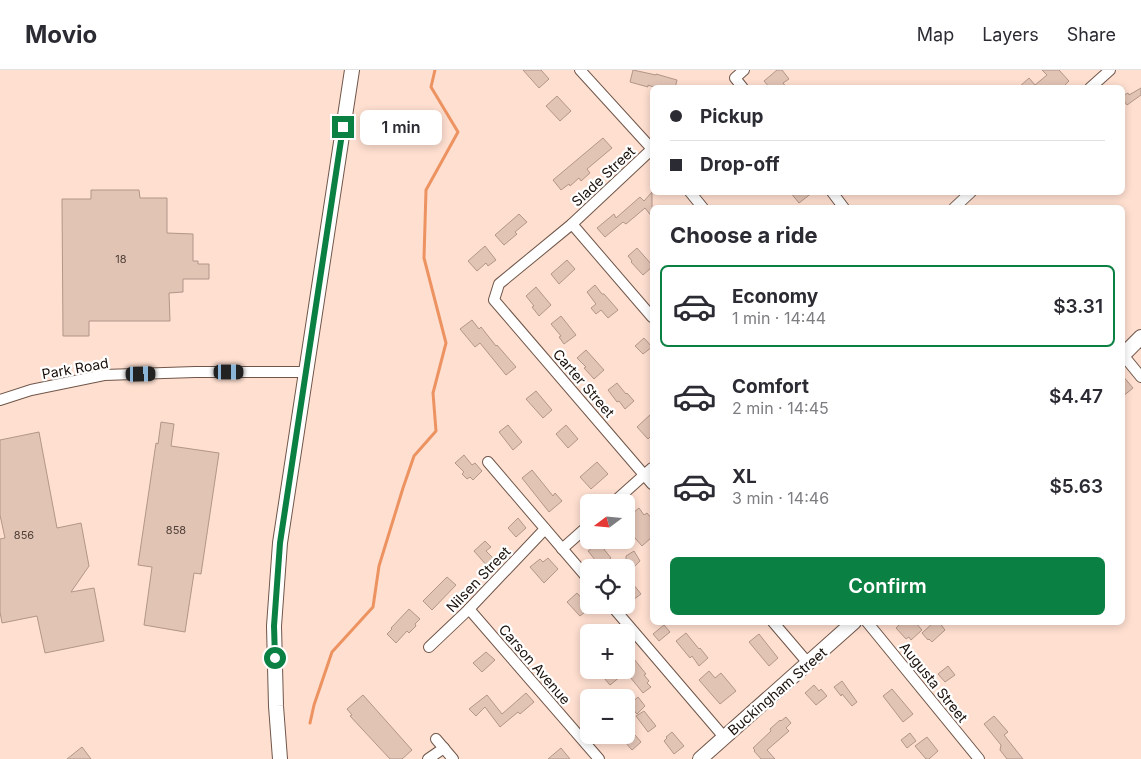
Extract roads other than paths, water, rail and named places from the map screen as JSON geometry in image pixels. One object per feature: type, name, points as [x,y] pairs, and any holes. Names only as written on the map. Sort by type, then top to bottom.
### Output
[{"type":"main road","points":[[280,759],[276,706],[274,626],[280,543],[352,70]]},
{"type":"main road","points":[[1125,354],[1141,338]]},
{"type":"main road","name":"Buckingham Street","points":[[700,759],[851,625]]},
{"type":"street","name":"Slade Street","points":[[580,70],[650,147]]},
{"type":"street","points":[[741,85],[735,78],[744,70]]},
{"type":"street","points":[[1093,85],[1110,70]]},
{"type":"street","name":"Slade Street","points":[[494,300],[499,284],[572,224],[650,151]]},
{"type":"street","points":[[692,195],[701,205]]},
{"type":"street","points":[[957,205],[968,195]]},
{"type":"street","points":[[572,224],[650,315]]},
{"type":"street","name":"Carter Street","points":[[494,300],[648,472]]},
{"type":"street","points":[[1125,358],[1141,377]]},
{"type":"street","name":"Park Road","points":[[0,400],[31,390],[104,375],[195,372],[307,372]]},
{"type":"street","points":[[488,462],[580,569]]},
{"type":"street","points":[[623,494],[648,472]]},
{"type":"street","name":"Nilsen Street","points":[[429,647],[470,609],[545,529]]},
{"type":"street","points":[[562,548],[580,533]]},
{"type":"street","name":"Carson Avenue","points":[[470,609],[599,759]]},
{"type":"street","points":[[619,614],[724,738]]},
{"type":"street","points":[[776,625],[808,663]]},
{"type":"street","name":"Augusta Street","points":[[869,625],[979,759]]},
{"type":"street","points":[[436,740],[453,759]]},
{"type":"street","points":[[428,759],[444,748]]},
{"type":"waterway","points":[[310,723],[314,705],[332,652],[373,607],[379,566],[414,456],[436,431],[433,393],[446,343],[424,258],[426,190],[458,132],[431,87],[435,70]]}]
